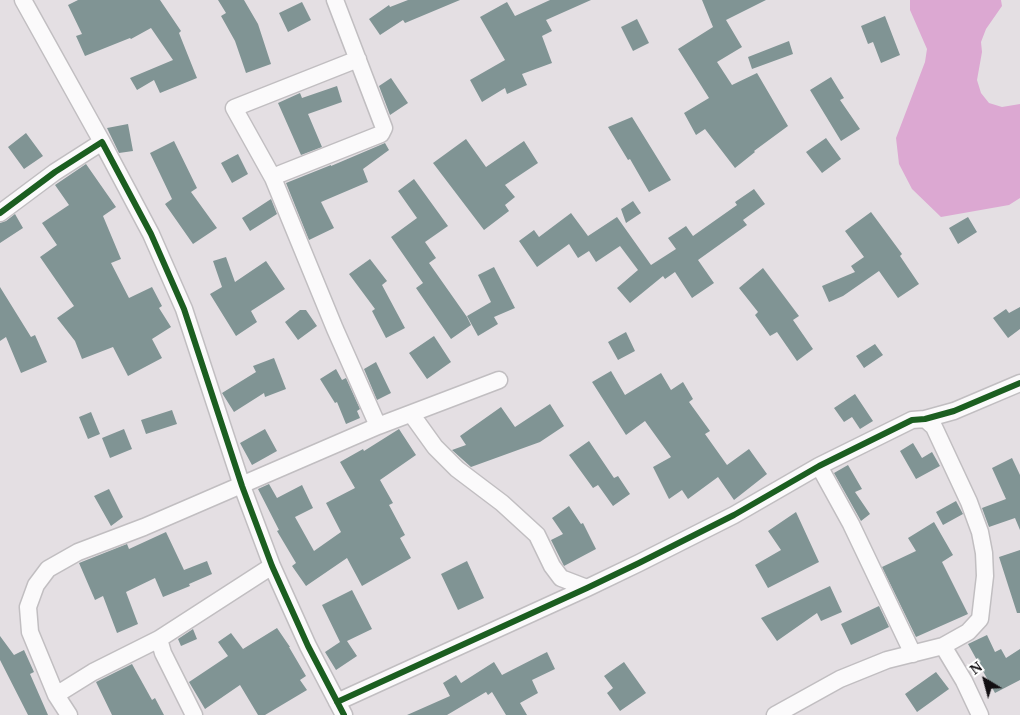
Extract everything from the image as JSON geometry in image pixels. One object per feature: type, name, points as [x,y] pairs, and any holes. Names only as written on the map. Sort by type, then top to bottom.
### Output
[{"type":"street","points":[[23,0],[151,234],[184,309],[242,486],[272,566],[308,646],[340,708],[734,515],[819,466],[912,420],[954,411],[1020,383]]},
{"type":"street","points":[[273,178],[381,134],[384,128],[335,0]]},
{"type":"street","points":[[358,59],[234,108],[273,178],[378,426]]},
{"type":"street","points":[[0,214],[55,172],[102,142]]},
{"type":"street","points":[[69,715],[56,695],[30,632],[28,607],[36,585],[48,569],[78,552],[144,528],[378,426],[412,415],[499,380]]},
{"type":"street","points":[[412,415],[435,447],[457,469],[502,503],[537,535],[552,566],[561,578],[587,588]]},
{"type":"street","points":[[775,715],[840,679],[887,660],[943,646],[968,632],[980,619],[985,576],[984,553],[980,532],[969,502],[934,427],[925,418]]},
{"type":"street","points":[[819,466],[851,524],[913,654]]},
{"type":"street","points":[[56,695],[93,672],[158,639],[272,566]]},
{"type":"street","points":[[158,639],[194,715]]},
{"type":"street","points":[[943,646],[964,681],[980,715]]},
{"type":"shaded area","points":[[910,0],[1001,0],[1002,6],[986,29],[981,42],[982,52],[977,80],[981,93],[989,103],[1002,107],[1020,104],[1020,198],[1009,205],[941,217],[912,189],[899,164],[896,138],[925,62],[927,49],[910,10]]},
{"type":"building","points":[[78,0],[160,0],[181,31],[179,33],[197,78],[160,93],[154,80],[137,90],[130,78],[173,60],[151,28],[131,39],[85,56],[76,36],[82,34],[68,5]]},
{"type":"building","points":[[218,0],[244,0],[258,24],[271,64],[246,73],[235,41],[221,16],[226,13]]},
{"type":"building","points":[[408,0],[460,0],[405,23],[403,20],[380,35],[369,19],[389,5],[390,7]]},
{"type":"building","points":[[550,0],[591,0],[546,20],[552,31],[542,36],[552,63],[522,74],[527,85],[507,94],[505,88],[482,102],[470,80],[505,60],[480,17],[507,2],[515,16]]},
{"type":"building","points":[[702,0],[766,0],[726,20],[742,47],[717,62],[732,85],[757,73],[788,126],[754,151],[735,168],[705,129],[696,135],[684,113],[709,98],[678,49],[713,27]]},
{"type":"building","points":[[302,2],[311,20],[288,32],[279,13]]},
{"type":"building","points":[[885,16],[900,55],[881,63],[873,42],[868,44],[861,26]]},
{"type":"building","points":[[637,19],[649,43],[633,51],[621,27]]},
{"type":"building","points":[[789,41],[793,54],[752,69],[748,57]]},
{"type":"building","points":[[831,77],[844,98],[840,100],[860,129],[841,141],[810,90]]},
{"type":"building","points":[[391,78],[408,103],[390,115],[379,86]]},
{"type":"building","points":[[337,86],[342,102],[308,114],[322,147],[301,155],[278,103],[300,93],[302,98]]},
{"type":"building","points":[[632,117],[671,180],[649,192],[630,159],[628,160],[608,127]]},
{"type":"building","points":[[128,124],[133,151],[119,153],[107,128]]},
{"type":"building","points":[[26,133],[43,156],[24,169],[8,147]]},
{"type":"building","points":[[826,138],[841,159],[822,173],[806,152]]},
{"type":"building","points":[[466,139],[486,167],[524,141],[538,163],[505,185],[515,197],[505,205],[509,211],[484,230],[433,163]]},
{"type":"building","points":[[174,141],[197,188],[191,192],[217,228],[193,244],[165,204],[172,199],[150,153]]},
{"type":"building","points":[[385,143],[389,150],[363,169],[368,182],[321,202],[334,228],[309,240],[286,183]]},
{"type":"building","points":[[238,154],[248,174],[232,183],[221,163]]},
{"type":"building","points":[[86,164],[116,207],[103,216],[121,259],[111,263],[129,298],[152,287],[162,306],[159,308],[171,327],[152,339],[162,358],[128,376],[113,347],[82,359],[75,341],[57,318],[74,306],[40,257],[57,245],[42,223],[69,205],[55,185]]},
{"type":"building","points":[[414,179],[448,226],[425,242],[436,258],[429,263],[471,325],[451,339],[416,288],[423,283],[391,237],[417,218],[398,191]]},
{"type":"building","points":[[754,189],[765,204],[743,220],[747,225],[698,260],[714,283],[692,298],[675,272],[665,279],[663,276],[630,303],[617,288],[638,270],[620,246],[596,262],[589,251],[578,258],[569,244],[537,267],[519,241],[534,230],[539,237],[571,213],[588,236],[617,217],[651,265],[676,249],[668,238],[686,226],[693,236],[737,205],[735,202]]},
{"type":"building","points":[[271,199],[277,214],[250,231],[242,218]]},
{"type":"building","points":[[633,201],[641,213],[626,223],[621,209]]},
{"type":"building","points":[[871,212],[902,254],[900,256],[919,284],[898,298],[879,271],[843,296],[829,302],[822,286],[855,272],[851,266],[864,257],[845,231]]},
{"type":"building","points":[[15,214],[23,228],[0,243],[0,223]]},
{"type":"building","points":[[968,217],[977,232],[958,244],[949,228]]},
{"type":"building","points":[[226,257],[235,282],[266,261],[285,289],[251,311],[257,322],[236,336],[210,294],[222,287],[213,261]]},
{"type":"building","points":[[370,259],[387,281],[382,285],[405,328],[386,338],[372,311],[375,309],[349,274]]},
{"type":"building","points":[[494,267],[515,308],[494,317],[498,324],[478,336],[467,316],[491,302],[478,275]]},
{"type":"building","points":[[763,268],[799,316],[793,320],[813,349],[797,361],[777,332],[770,336],[755,315],[758,312],[739,288]]},
{"type":"building","points":[[0,287],[31,337],[35,335],[47,362],[21,373],[6,337],[0,341]]},
{"type":"building","points":[[1020,307],[1020,329],[1008,338],[993,318],[1006,309],[1009,313]]},
{"type":"building","points":[[300,310],[306,310],[317,326],[298,340],[285,322]]},
{"type":"building","points":[[626,332],[635,351],[618,360],[608,342]]},
{"type":"building","points":[[434,336],[451,362],[427,379],[409,353]]},
{"type":"building","points":[[875,344],[883,355],[864,368],[856,356]]},
{"type":"building","points":[[274,358],[286,389],[265,397],[264,393],[234,412],[222,393],[256,372],[253,366]]},
{"type":"building","points":[[376,362],[391,393],[377,400],[364,369]]},
{"type":"building","points":[[336,369],[342,380],[346,378],[360,409],[357,411],[360,418],[346,424],[337,402],[335,403],[320,379]]},
{"type":"building","points":[[611,371],[625,395],[661,373],[671,390],[683,382],[693,399],[689,402],[710,431],[705,434],[727,465],[749,449],[767,474],[734,500],[718,477],[688,499],[682,490],[669,499],[653,467],[671,457],[645,421],[626,435],[592,382]]},
{"type":"building","points":[[855,394],[873,421],[860,429],[852,417],[844,422],[834,408]]},
{"type":"building","points":[[550,404],[564,426],[540,442],[471,467],[452,450],[466,445],[460,436],[501,407],[515,427]]},
{"type":"building","points":[[172,410],[177,424],[146,434],[141,420]]},
{"type":"building","points":[[91,412],[100,434],[88,439],[79,417]]},
{"type":"building","points":[[124,429],[132,449],[110,458],[102,438]]},
{"type":"building","points":[[265,429],[277,451],[252,465],[240,443]]},
{"type":"building","points":[[399,429],[416,455],[380,480],[393,503],[389,505],[405,535],[400,538],[411,558],[362,586],[347,558],[306,586],[292,566],[296,563],[277,531],[279,530],[258,489],[269,484],[277,498],[302,485],[313,508],[295,517],[314,551],[341,532],[326,503],[355,488],[340,462],[363,449],[364,451]]},
{"type":"building","points":[[589,441],[614,478],[618,476],[630,494],[613,506],[598,485],[593,488],[569,455]]},
{"type":"building","points":[[913,443],[922,458],[932,452],[940,466],[916,479],[900,451]]},
{"type":"building","points":[[1012,458],[1020,475],[1020,530],[1015,518],[989,527],[982,508],[1006,499],[992,468]]},
{"type":"building","points":[[848,465],[862,489],[855,492],[870,514],[861,521],[834,473]]},
{"type":"building","points":[[109,489],[123,517],[111,526],[94,496]]},
{"type":"building","points":[[956,501],[963,514],[943,525],[936,512]]},
{"type":"building","points":[[569,506],[581,524],[583,523],[596,549],[564,566],[551,540],[563,534],[552,518]]},
{"type":"building","points":[[796,512],[819,562],[768,588],[755,565],[781,550],[768,531]]},
{"type":"building","points":[[934,522],[953,555],[942,562],[968,614],[916,637],[882,567],[916,551],[908,538]]},
{"type":"building","points":[[166,532],[184,570],[207,561],[212,574],[189,584],[190,586],[163,597],[155,578],[126,592],[138,624],[117,633],[103,596],[95,600],[79,563],[127,544],[129,549]]},
{"type":"building","points":[[1020,550],[1020,613],[1017,613],[999,557]]},
{"type":"building","points":[[467,561],[484,598],[458,610],[441,574]]},
{"type":"building","points":[[830,586],[842,612],[821,621],[817,613],[777,641],[761,618]]},
{"type":"building","points":[[352,590],[372,629],[347,641],[357,656],[336,670],[325,652],[340,642],[322,605]]},
{"type":"building","points":[[879,606],[889,627],[851,645],[841,624]]},
{"type":"building","points":[[277,628],[306,676],[300,680],[307,690],[265,715],[258,715],[240,685],[205,709],[189,682],[228,656],[218,642],[231,633],[243,649]]},
{"type":"building","points":[[193,629],[197,639],[181,646],[178,639]]},
{"type":"building","points":[[987,635],[995,652],[1001,649],[1006,658],[1020,649],[1020,680],[995,693],[968,644]]},
{"type":"building","points":[[0,636],[14,655],[24,650],[34,672],[30,674],[48,715],[28,715],[0,660]]},
{"type":"building","points":[[547,652],[555,669],[532,680],[538,693],[520,703],[527,715],[506,715],[492,692],[488,695],[486,692],[447,715],[407,715],[450,696],[443,683],[456,675],[461,683],[494,662],[502,675]]},
{"type":"building","points":[[624,662],[646,693],[620,711],[607,693],[613,688],[604,676]]},
{"type":"building","points":[[132,664],[152,700],[155,698],[164,715],[112,715],[96,682]]},
{"type":"building","points":[[936,672],[949,689],[917,712],[905,694]]},
{"type":"cycle path","points":[[0,213],[55,172],[102,142],[151,234],[184,309],[242,486],[272,566],[308,646],[344,715]]},
{"type":"cycle path","points":[[337,702],[639,563],[734,515],[819,466],[912,420],[925,419],[954,411],[1020,383]]}]
